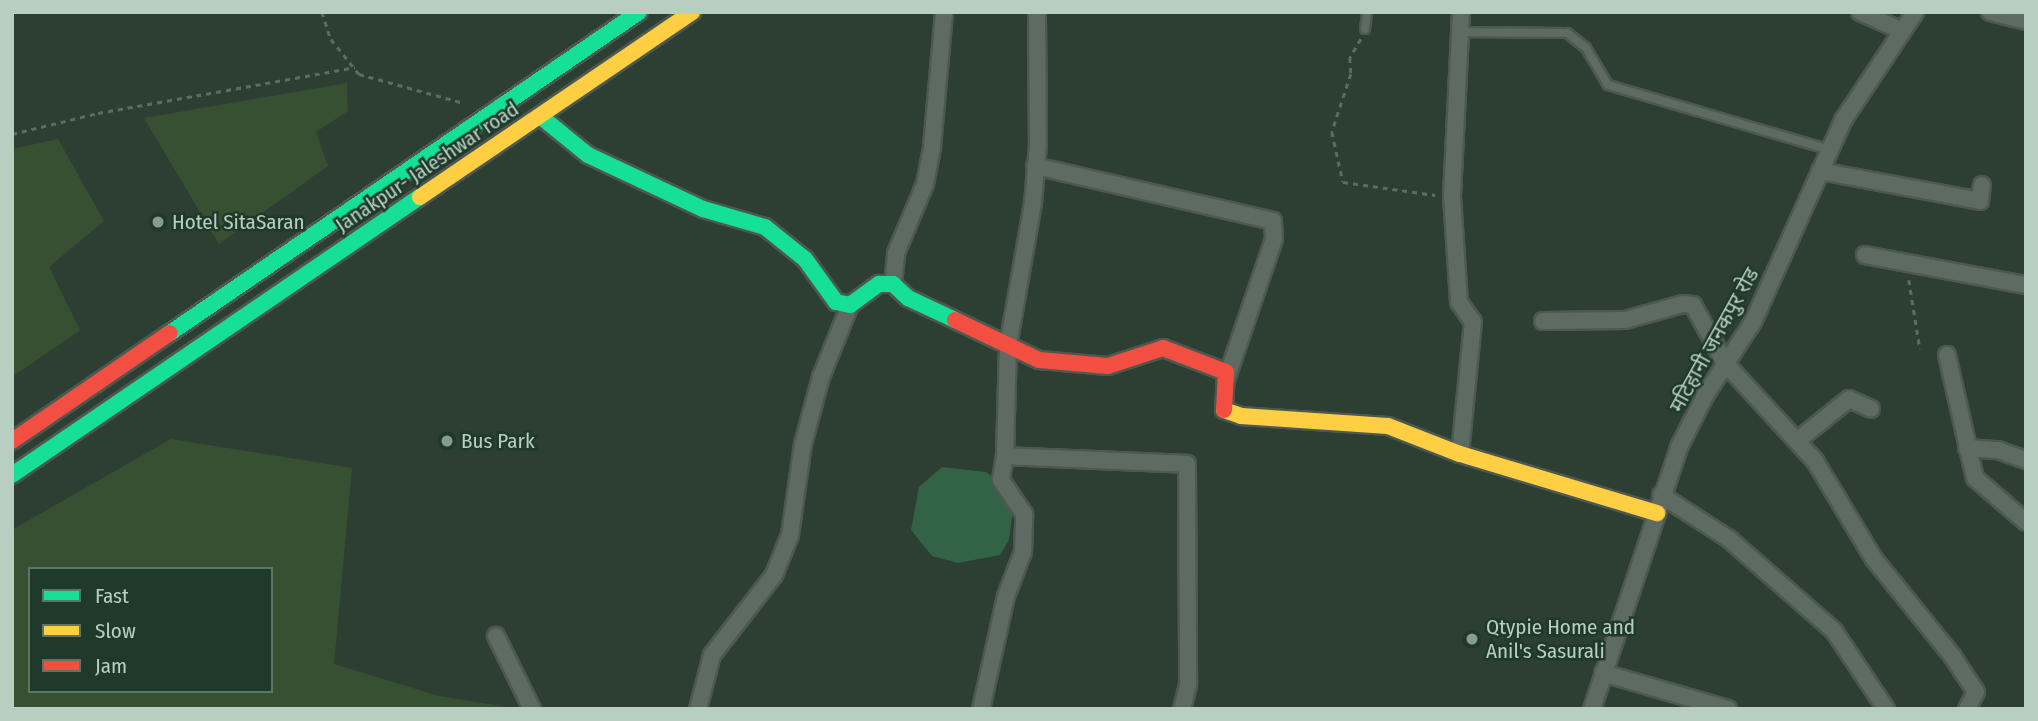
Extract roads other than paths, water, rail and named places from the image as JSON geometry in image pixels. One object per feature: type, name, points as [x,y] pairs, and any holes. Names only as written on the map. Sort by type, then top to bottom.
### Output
[{"type":"main road","name":"Janakpur- Jaleshwar road","points":[[12,440],[490,110],[639,12]]},
{"type":"main road","name":"Janakpur- Jaleshwar road","points":[[12,475],[692,12]]},
{"type":"main road","points":[[540,116],[588,155],[703,209],[765,227],[805,259],[836,302],[850,305],[879,284],[893,284],[908,298],[1038,360],[1108,366],[1163,348],[1226,372],[1224,410],[1241,416],[1388,426],[1460,454],[1657,513]]},
{"type":"street","points":[[893,284],[900,241],[925,184],[932,148],[944,12]]},
{"type":"street","points":[[981,709],[1006,596],[1023,552],[1024,514],[1001,480],[1005,456],[1008,346],[1035,166],[1037,12]]},
{"type":"street","points":[[1460,454],[1473,322],[1459,302],[1452,196],[1461,12]]},
{"type":"street","points":[[1860,12],[1900,30]]},
{"type":"street","name":"मटिहानी जनकपुर रोड","points":[[1592,709],[1661,495],[1684,436],[1725,363],[1752,322],[1843,119],[1900,30],[1915,12]]},
{"type":"street","points":[[1990,12],[2026,21]]},
{"type":"street","points":[[1035,166],[1273,221],[1274,239],[1226,374],[1224,410]]},
{"type":"street","points":[[1820,171],[1980,201],[1982,185]]},
{"type":"street","points":[[1866,255],[2026,285]]},
{"type":"street","points":[[1543,321],[1625,320],[1688,303],[1693,305],[1725,363],[1798,440],[1821,469],[1874,559],[1976,692],[1967,709]]},
{"type":"street","points":[[698,709],[712,655],[774,575],[790,535],[803,444],[821,377],[850,305]]},
{"type":"street","points":[[1947,355],[1975,478],[2026,522]]},
{"type":"street","points":[[1798,440],[1849,399],[1871,409]]},
{"type":"street","points":[[1968,448],[1998,450],[2026,460]]},
{"type":"street","points":[[1005,456],[1187,464],[1188,685],[1182,709]]},
{"type":"street","points":[[1661,495],[1754,559],[1834,631],[1886,709]]},
{"type":"street","points":[[496,636],[532,709]]},
{"type":"street","points":[[1603,673],[1728,709]]},
{"type":"lane","points":[[1365,29],[1367,12]]},
{"type":"lane","points":[[1458,32],[1567,33],[1586,48],[1608,85],[1830,150]]},
{"type":"place","name":"Hotel SitaSaran","points":[[158,222]]},
{"type":"place","name":"Bus Park","points":[[447,441]]},
{"type":"place","name":"Qtypie Home and Anil's Sasurali","points":[[1472,639]]}]
